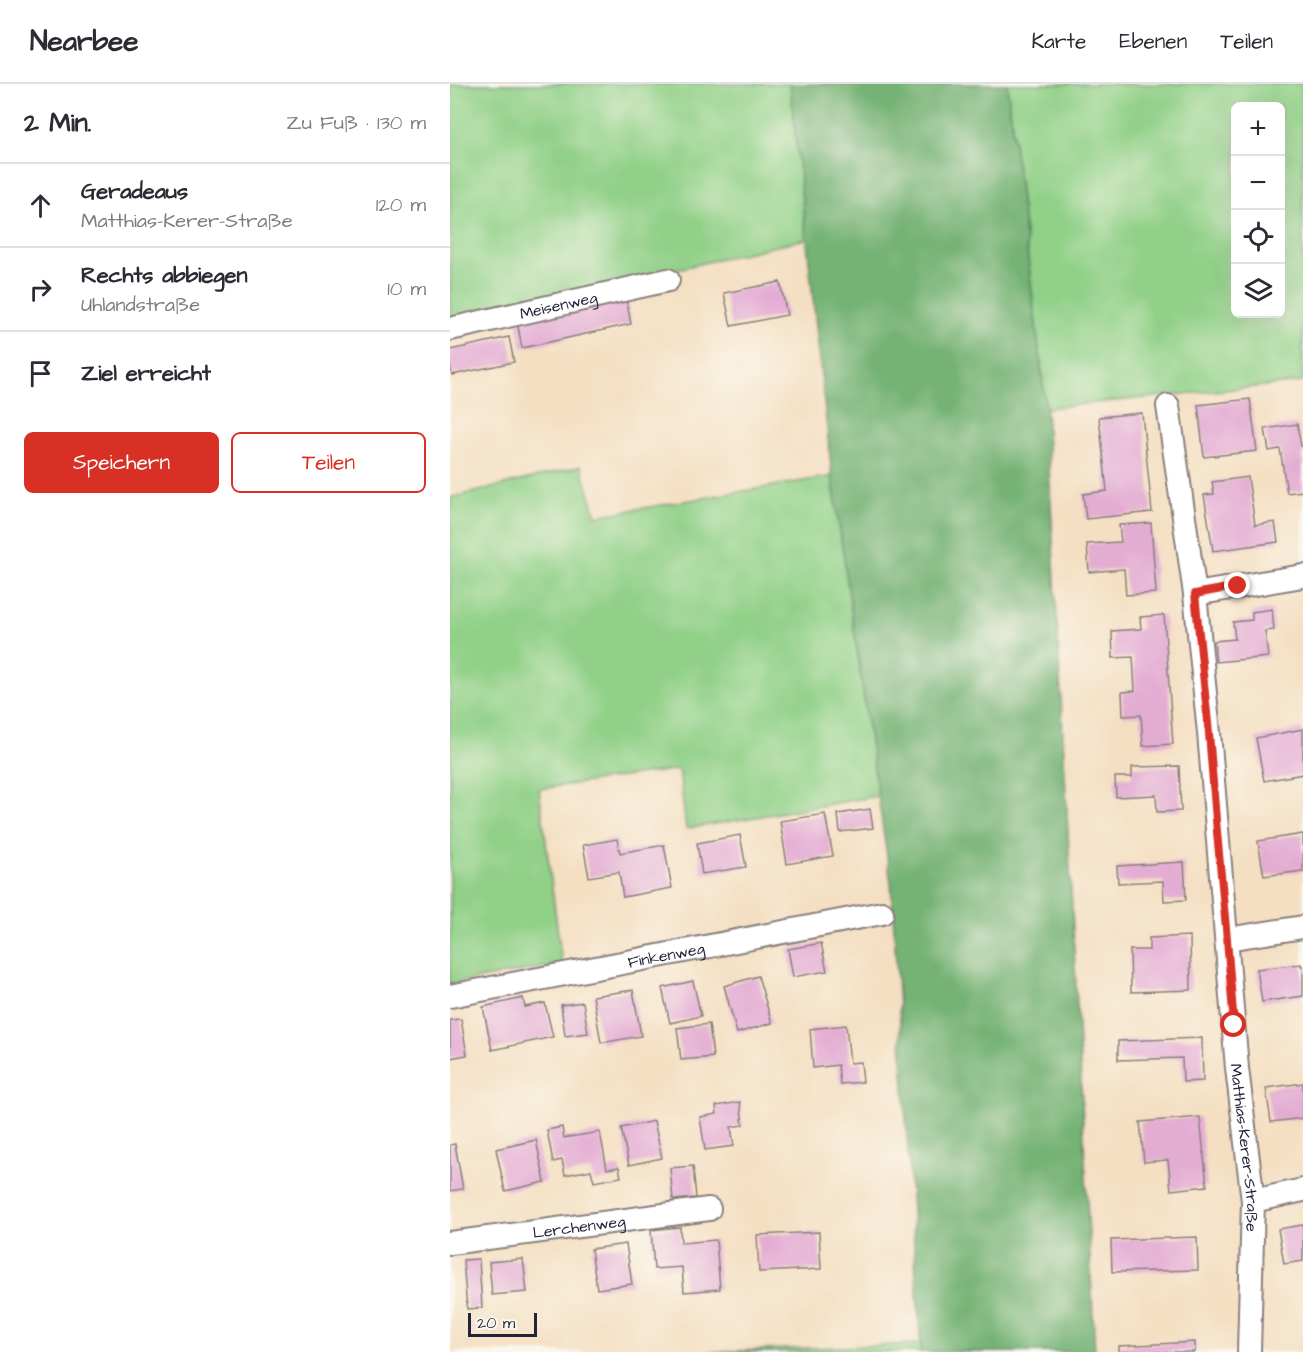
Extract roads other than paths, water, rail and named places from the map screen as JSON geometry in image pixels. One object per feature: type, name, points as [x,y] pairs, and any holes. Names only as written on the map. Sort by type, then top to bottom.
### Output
[{"type":"street","name":"Meisenweg","points":[[450,329],[668,280]]},
{"type":"street","name":"Matthias-Kerer-Straße","points":[[1168,406],[1195,594],[1237,1068],[1253,1202],[1250,1352]]},
{"type":"street","points":[[1195,594],[1303,576]]},
{"type":"street","name":"Finkenweg","points":[[450,996],[882,913]]},
{"type":"street","points":[[1227,939],[1303,927]]},
{"type":"street","points":[[1253,1202],[1303,1190]]},
{"type":"street","name":"Lerchenweg","points":[[450,1243],[709,1209]]}]
